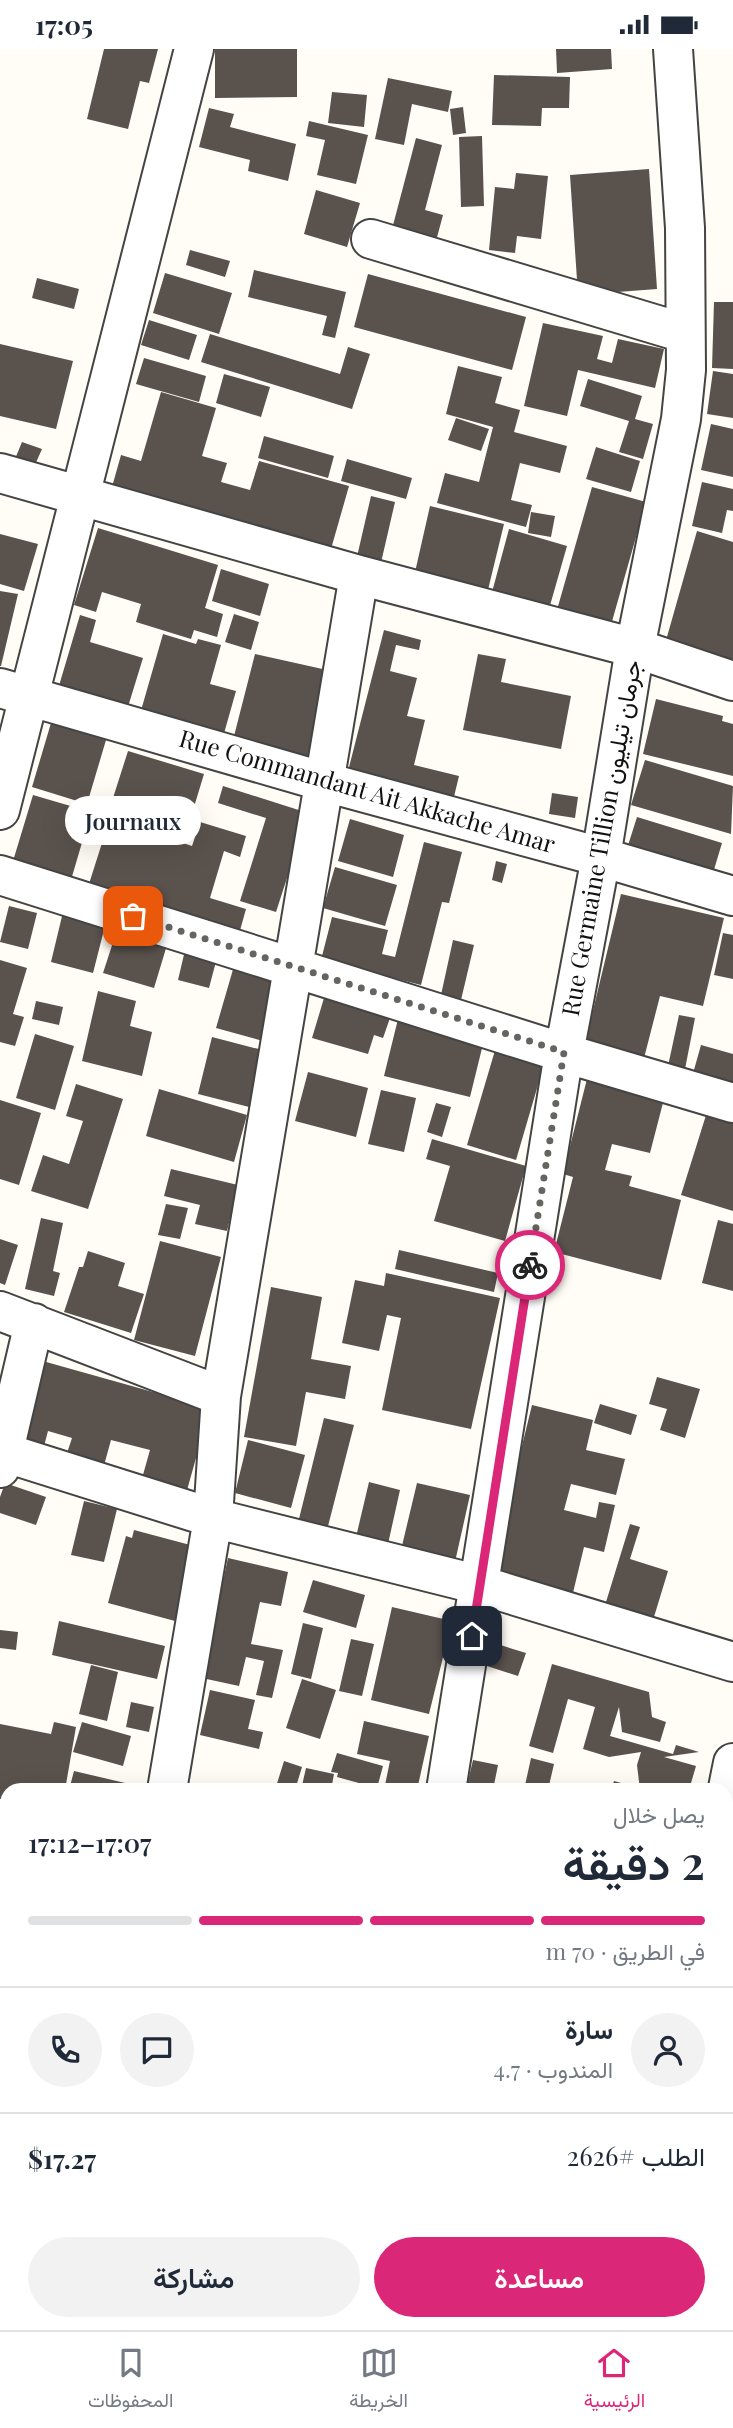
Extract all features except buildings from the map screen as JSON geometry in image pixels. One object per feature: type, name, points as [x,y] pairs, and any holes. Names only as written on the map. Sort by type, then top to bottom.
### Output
[{"type":"street","points":[[0,810],[14,692],[80,498],[194,49]]},
{"type":"street","name":"Rue Germaine Tillion جرمان تيليون","points":[[447,1783],[564,1052],[601,857],[635,648],[681,419],[686,370],[685,228],[673,49]]},
{"type":"street","points":[[371,239],[684,333]]},
{"type":"street","points":[[0,473],[80,498],[359,575],[635,648],[733,681]]},
{"type":"street","points":[[168,1783],[212,1518],[220,1397],[359,575]]},
{"type":"street","name":"Rue Commandant Ait Akkache Amar","points":[[14,692],[733,896]]},
{"type":"street","points":[[0,875],[733,1103]]},
{"type":"street","points":[[220,1397],[17,1317],[1,1457],[212,1518],[480,1585],[733,1662]]},
{"type":"street","points":[[729,1783],[733,1763]]},
{"type":"way so far","points":[[133,916],[564,1052],[530,1265]]},
{"type":"place","name":"Journaux","points":[[133,916]]},
{"type":"route","points":[[472,1636],[530,1265]]}]
